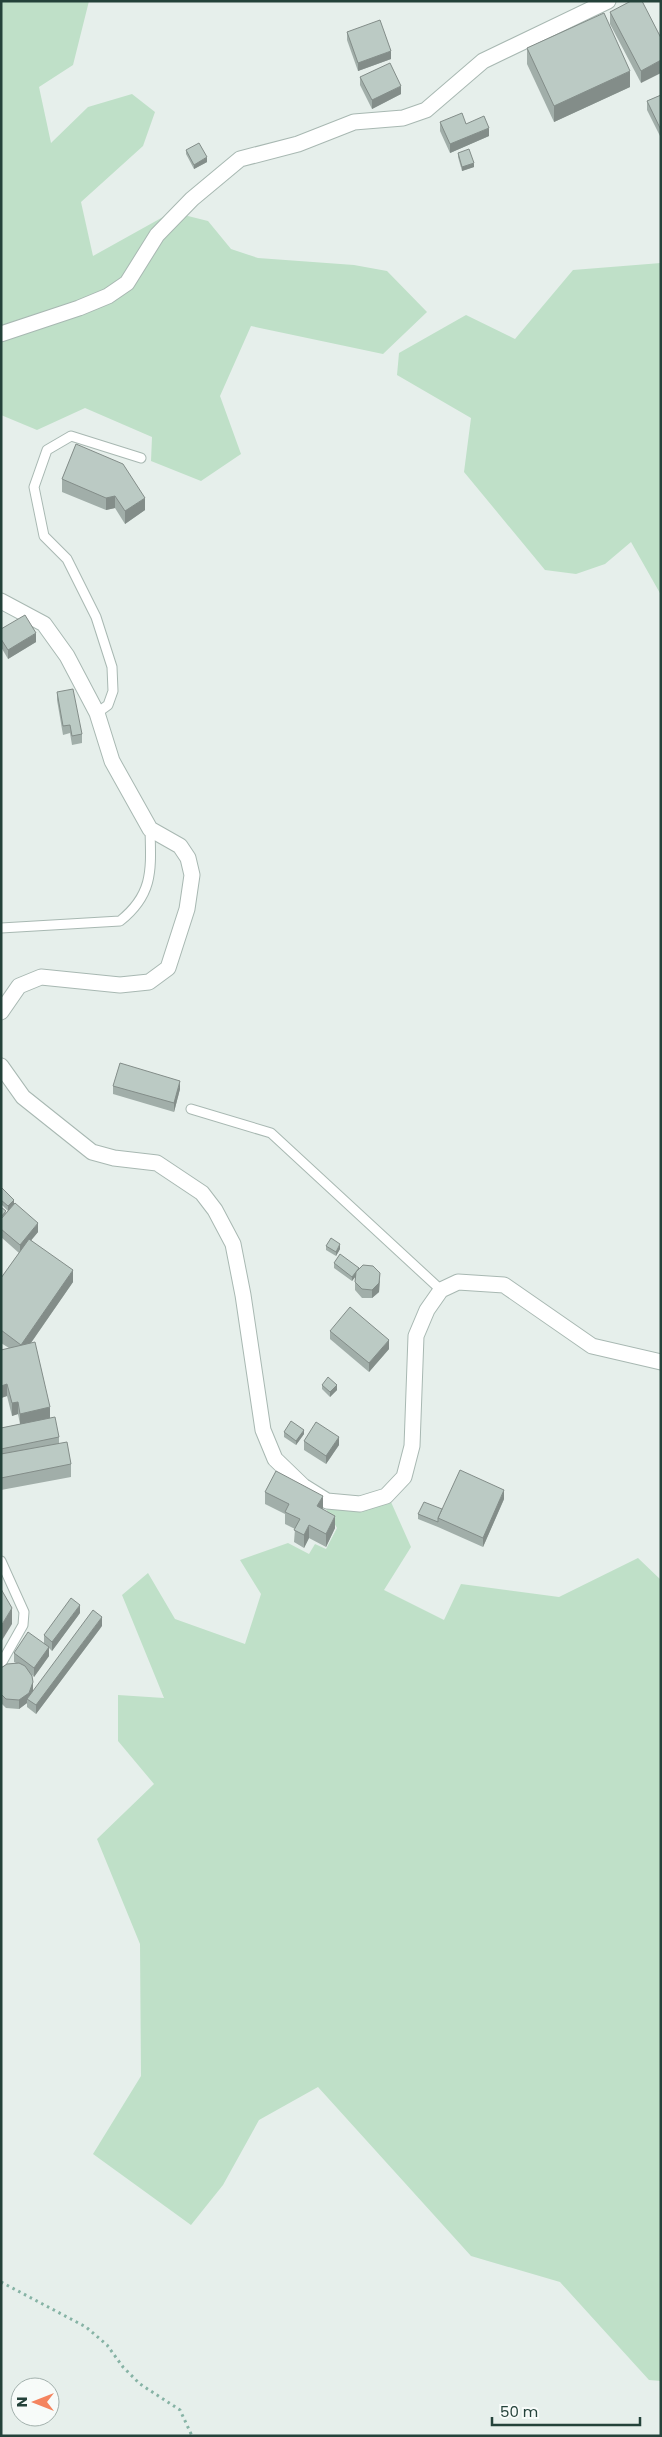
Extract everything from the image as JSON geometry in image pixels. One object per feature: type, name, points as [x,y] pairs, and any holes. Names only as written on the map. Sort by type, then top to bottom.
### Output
[{"type":"street","points":[[1,334],[86,305],[108,296],[127,283],[157,235],[192,199],[240,159],[298,144],[354,122],[403,118],[426,110],[483,61],[608,1]]},
{"type":"street","points":[[1,601],[44,624],[67,656],[97,713],[112,761],[150,829],[180,846],[188,858],[192,875],[187,909],[178,942],[168,968],[149,982],[120,985],[41,977],[20,986],[1,1012]]},
{"type":"street","points":[[1,1066],[23,1096],[92,1152],[114,1158],[134,1158],[157,1163],[202,1193],[215,1210],[233,1244],[243,1295],[263,1430],[275,1459],[303,1486],[327,1501],[360,1504],[386,1496],[404,1477],[412,1446],[416,1336],[427,1310],[440,1290],[458,1282],[504,1285],[592,1346],[661,1362]]},
{"type":"lane","points":[[97,713],[108,705],[113,691],[112,667],[96,617],[67,559],[44,536],[34,487],[47,450],[72,436],[141,458]]},
{"type":"lane","points":[[1,928],[120,921],[135,909],[147,886],[151,873],[150,829]]},
{"type":"lane","points":[[191,1109],[271,1133],[440,1290]]},
{"type":"lane","points":[[1,1561],[24,1612],[23,1625],[2,1662]]},
{"type":"path","points":[[1,2282],[86,2327],[107,2345],[140,2384],[180,2410],[192,2436]]},
{"type":"green space","points":[[1,1],[89,1],[73,65],[39,87],[51,143],[88,107],[132,94],[155,112],[143,146],[81,202],[93,256],[172,212],[208,221],[231,249],[258,258],[354,265],[387,271],[427,312],[383,354],[251,326],[220,396],[241,454],[201,481],[151,461],[152,437],[85,408],[37,430],[1,415]]},
{"type":"green space","points":[[661,263],[661,595],[631,542],[605,564],[576,574],[545,570],[464,472],[471,418],[397,375],[399,353],[466,315],[515,339],[573,270]]},
{"type":"green space","points":[[391,1502],[411,1547],[384,1590],[444,1620],[461,1584],[559,1597],[638,1558],[661,1580],[661,2381],[649,2380],[560,2282],[471,2256],[318,2087],[259,2120],[223,2185],[191,2225],[93,2154],[141,2076],[140,1944],[97,1839],[154,1784],[118,1741],[118,1695],[164,1698],[122,1595],[148,1573],[175,1619],[245,1644],[261,1594],[240,1560],[288,1543],[309,1554],[315,1544],[326,1549],[337,1528],[326,1509],[362,1511]]},
{"type":"building","points":[[631,1],[642,1],[661,38],[661,60],[641,71],[610,12]]},
{"type":"building","points":[[604,13],[630,71],[554,106],[527,48]]},
{"type":"building","points":[[380,20],[391,51],[358,63],[347,32]]},
{"type":"building","points":[[390,63],[401,86],[372,100],[360,77]]},
{"type":"building","points":[[661,95],[661,130],[647,101]]},
{"type":"building","points":[[462,113],[466,124],[484,116],[489,128],[450,144],[440,122]]},
{"type":"building","points":[[199,143],[207,157],[194,165],[186,150]]},
{"type":"building","points":[[469,149],[474,163],[462,167],[458,153]]},
{"type":"building","points":[[76,444],[123,464],[145,498],[125,511],[115,496],[106,498],[62,479]]},
{"type":"building","points":[[25,615],[36,633],[8,650],[1,639],[1,629]]},
{"type":"building","points":[[73,689],[82,734],[72,736],[70,725],[63,726],[57,692]]},
{"type":"building","points":[[120,1063],[180,1081],[174,1103],[113,1086]]},
{"type":"building","points":[[1,1187],[14,1200],[8,1206],[1,1200]]},
{"type":"building","points":[[15,1203],[38,1223],[20,1245],[1,1229],[1,1219]]},
{"type":"building","points":[[1,1207],[6,1211],[1,1217]]},
{"type":"building","points":[[331,1238],[340,1244],[336,1252],[326,1246]]},
{"type":"building","points":[[29,1239],[73,1270],[21,1345],[1,1330],[1,1278]]},
{"type":"building","points":[[340,1254],[359,1268],[352,1277],[334,1263]]},
{"type":"building","points":[[363,1265],[373,1266],[380,1273],[379,1283],[372,1290],[362,1289],[355,1282],[356,1272]]},
{"type":"building","points":[[350,1307],[389,1340],[369,1363],[330,1331]]},
{"type":"building","points":[[35,1342],[50,1407],[20,1414],[18,1402],[12,1403],[7,1384],[1,1386],[1,1350]]},
{"type":"building","points":[[328,1377],[337,1385],[330,1392],[322,1385]]},
{"type":"building","points":[[55,1417],[59,1437],[1,1449],[1,1428]]},
{"type":"building","points":[[291,1421],[304,1430],[296,1441],[284,1432]]},
{"type":"building","points":[[316,1422],[339,1437],[326,1456],[304,1441]]},
{"type":"building","points":[[67,1442],[71,1464],[1,1478],[1,1454]]},
{"type":"building","points":[[460,1470],[504,1490],[483,1538],[438,1518]]},
{"type":"building","points":[[276,1471],[323,1496],[317,1506],[335,1516],[326,1534],[309,1525],[304,1535],[294,1530],[300,1519],[285,1512],[289,1504],[265,1492]]},
{"type":"building","points":[[424,1502],[442,1509],[438,1522],[418,1514]]},
{"type":"building","points":[[1,1589],[12,1608],[1,1626]]},
{"type":"building","points":[[71,1598],[80,1605],[52,1642],[44,1635]]},
{"type":"building","points":[[93,1610],[102,1617],[36,1705],[27,1699]]},
{"type":"building","points":[[28,1632],[49,1647],[34,1668],[14,1653]]},
{"type":"building","points":[[19,1663],[25,1666],[32,1676],[33,1682],[29,1693],[19,1700],[6,1699],[1,1694],[1,1668],[7,1664]]}]
